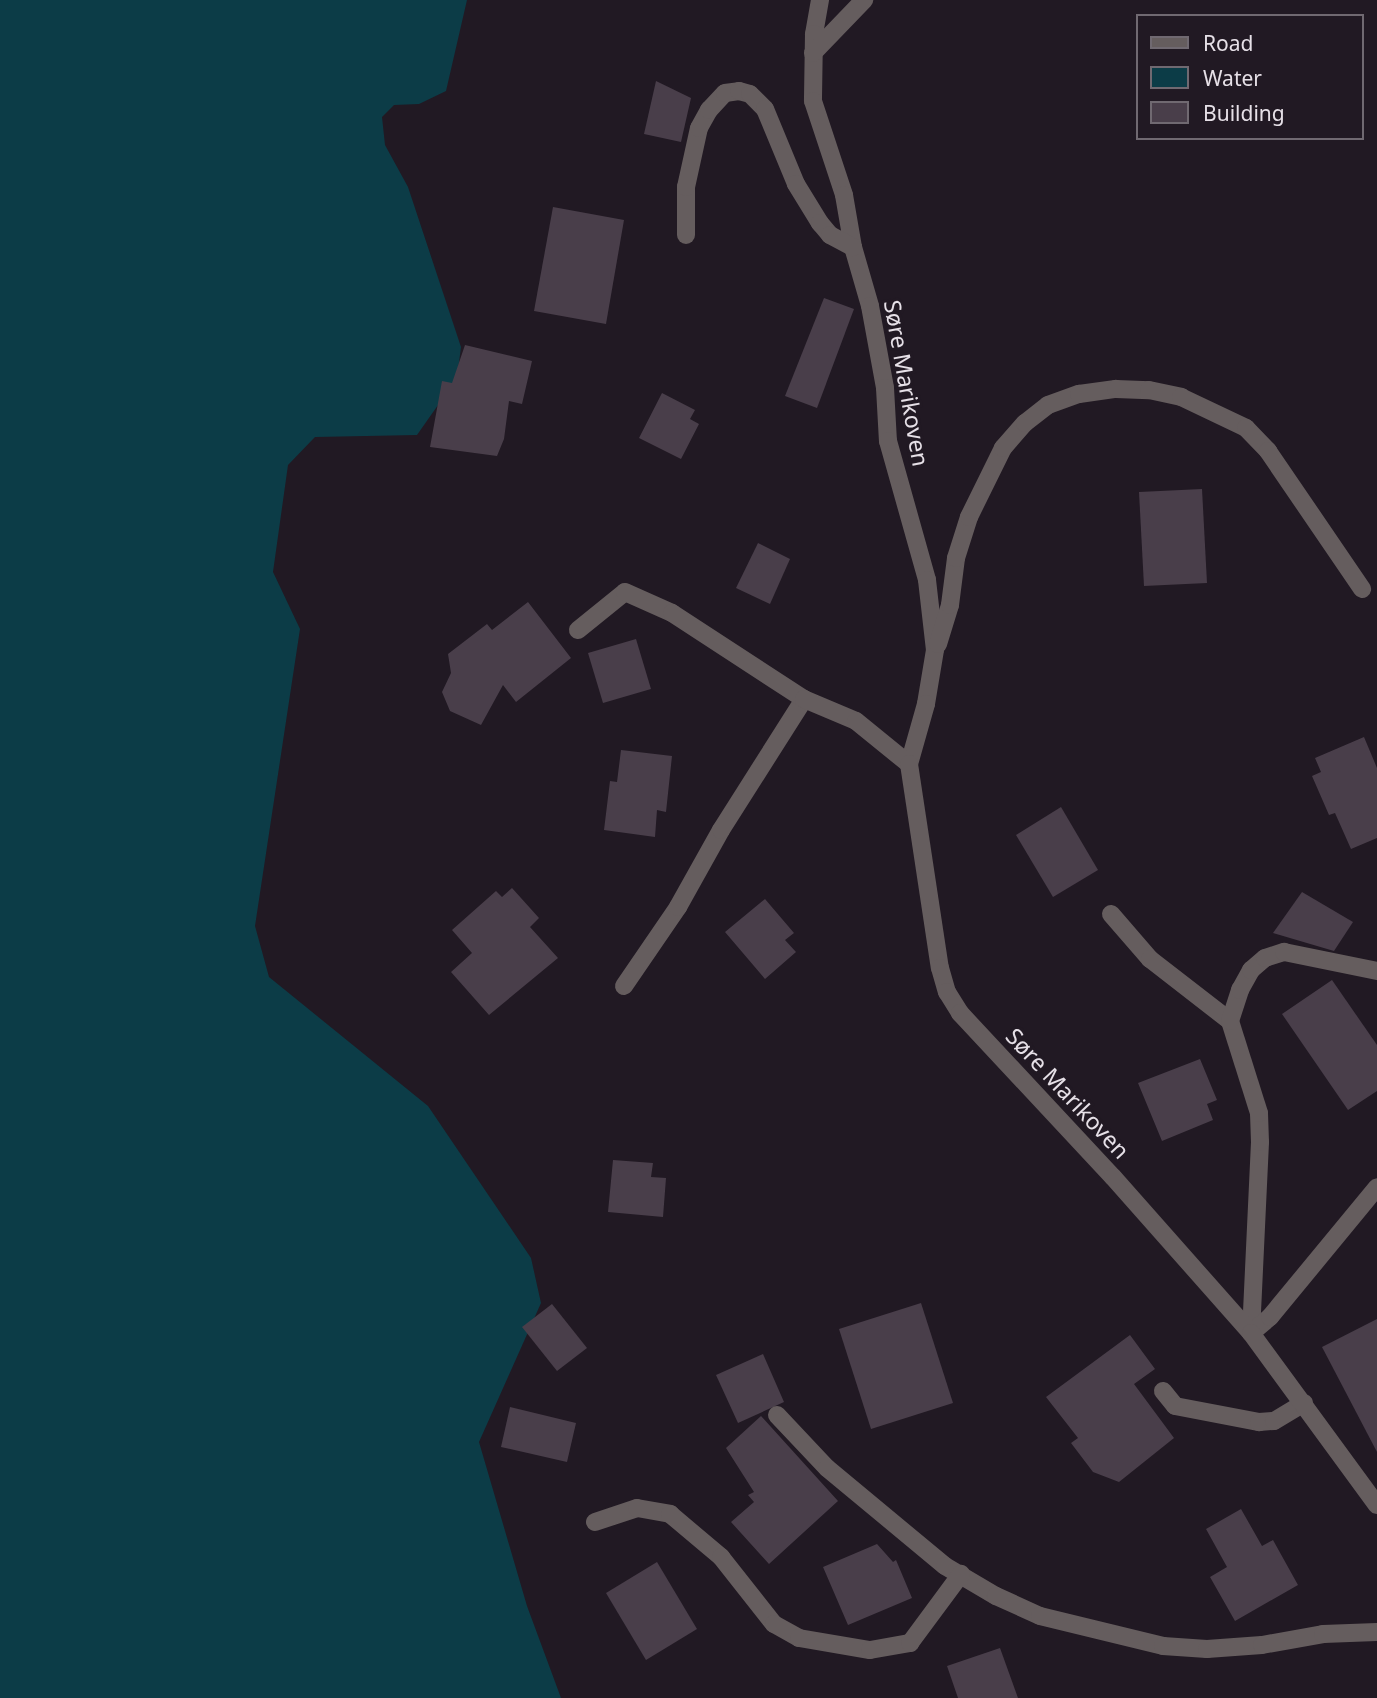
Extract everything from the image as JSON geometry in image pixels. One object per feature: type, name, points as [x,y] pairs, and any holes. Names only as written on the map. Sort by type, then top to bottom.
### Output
[{"type":"street","name":"Søre Marikoven","points":[[820,0],[813,53],[813,101],[844,195],[853,247],[870,306],[885,388],[888,441],[927,580],[935,650]]},
{"type":"street","points":[[813,53],[864,0]]},
{"type":"street","points":[[686,235],[686,187],[699,128],[709,110],[725,93],[738,91],[750,94],[765,109],[796,184],[820,223],[830,235],[853,247]]},
{"type":"street","name":"Søre Marikoven","points":[[1362,589],[1268,452],[1246,428],[1181,397],[1149,390],[1116,389],[1079,394],[1048,405],[1025,423],[997,460],[968,517],[956,558],[950,605],[935,650],[926,704],[909,764],[940,968],[954,1002],[1251,1333],[1377,1505]]},
{"type":"street","points":[[578,630],[625,592],[673,613],[804,699],[856,721],[909,764]]},
{"type":"street","points":[[624,986],[678,908],[721,830],[804,699]]},
{"type":"street","points":[[1111,914],[1150,959],[1230,1021],[1259,1113],[1260,1184],[1251,1333]]},
{"type":"street","points":[[1230,1021],[1251,970],[1265,958],[1284,952],[1377,971]]},
{"type":"street","points":[[1251,1333],[1270,1317],[1377,1188]]},
{"type":"street","points":[[1163,1391],[1175,1406],[1259,1422],[1274,1421],[1304,1403]]},
{"type":"street","points":[[777,1415],[827,1468],[945,1566],[996,1595],[1041,1616],[1163,1646],[1207,1649],[1323,1634],[1377,1632]]},
{"type":"street","points":[[595,1522],[637,1508],[670,1514],[721,1557],[774,1624],[799,1638],[870,1650],[910,1643],[961,1574]]},
{"type":"water","points":[[0,0],[467,0],[446,91],[419,104],[394,105],[382,117],[385,145],[408,187],[461,347],[457,378],[417,435],[315,437],[288,465],[273,572],[300,629],[255,926],[269,977],[428,1106],[531,1258],[541,1303],[479,1442],[527,1606],[561,1698],[0,1698]]},
{"type":"building","points":[[656,81],[691,98],[681,142],[644,134]]},
{"type":"building","points":[[553,207],[624,220],[606,324],[534,311]]},
{"type":"building","points":[[824,298],[854,309],[817,408],[785,396]]},
{"type":"building","points":[[465,345],[532,361],[522,404],[509,401],[504,439],[497,456],[430,447],[442,381],[452,383]]},
{"type":"building","points":[[662,393],[695,410],[690,419],[699,424],[681,459],[639,438]]},
{"type":"building","points":[[1202,489],[1207,583],[1144,586],[1139,492]]},
{"type":"building","points":[[758,543],[790,559],[770,604],[736,588]]},
{"type":"building","points":[[528,602],[571,658],[516,702],[503,685],[481,725],[450,711],[442,692],[451,673],[448,654],[487,624],[492,630]]},
{"type":"building","points":[[636,639],[651,689],[603,703],[588,653]]},
{"type":"building","points":[[1364,737],[1377,768],[1377,838],[1351,849],[1335,813],[1329,815],[1312,776],[1321,772],[1315,758]]},
{"type":"building","points":[[621,750],[672,756],[666,812],[657,810],[655,837],[604,830],[610,781],[617,782]]},
{"type":"building","points":[[1061,807],[1098,870],[1053,897],[1016,835]]},
{"type":"building","points":[[512,888],[539,918],[530,927],[558,958],[489,1015],[451,972],[472,953],[452,930],[496,891],[502,897]]},
{"type":"building","points":[[1302,892],[1353,922],[1334,951],[1273,933]]},
{"type":"building","points":[[765,899],[794,933],[785,940],[796,952],[765,979],[725,932]]},
{"type":"building","points":[[1332,980],[1377,1045],[1377,1091],[1348,1110],[1282,1014]]},
{"type":"building","points":[[1200,1059],[1217,1100],[1207,1104],[1213,1120],[1162,1141],[1138,1083]]},
{"type":"building","points":[[613,1160],[653,1163],[651,1177],[666,1178],[663,1217],[608,1212]]},
{"type":"building","points":[[921,1303],[953,1403],[871,1429],[839,1329]]},
{"type":"building","points":[[552,1304],[587,1348],[557,1371],[522,1327]]},
{"type":"building","points":[[1377,1319],[1377,1452],[1322,1347]]},
{"type":"building","points":[[1130,1335],[1155,1369],[1134,1384],[1174,1438],[1119,1482],[1093,1472],[1071,1443],[1078,1438],[1046,1397]]},
{"type":"building","points":[[763,1354],[784,1402],[738,1423],[716,1375]]},
{"type":"building","points":[[510,1407],[576,1423],[567,1462],[501,1447]]},
{"type":"building","points":[[761,1416],[838,1501],[769,1564],[731,1522],[754,1502],[748,1495],[754,1492],[726,1448]]},
{"type":"building","points":[[1241,1509],[1262,1546],[1273,1540],[1298,1585],[1235,1621],[1210,1577],[1227,1567],[1206,1529]]},
{"type":"building","points":[[877,1544],[893,1562],[896,1560],[912,1598],[848,1625],[823,1567]]},
{"type":"building","points":[[657,1562],[697,1629],[646,1660],[606,1593]]},
{"type":"building","points":[[1000,1648],[1018,1698],[958,1698],[947,1666]]}]
